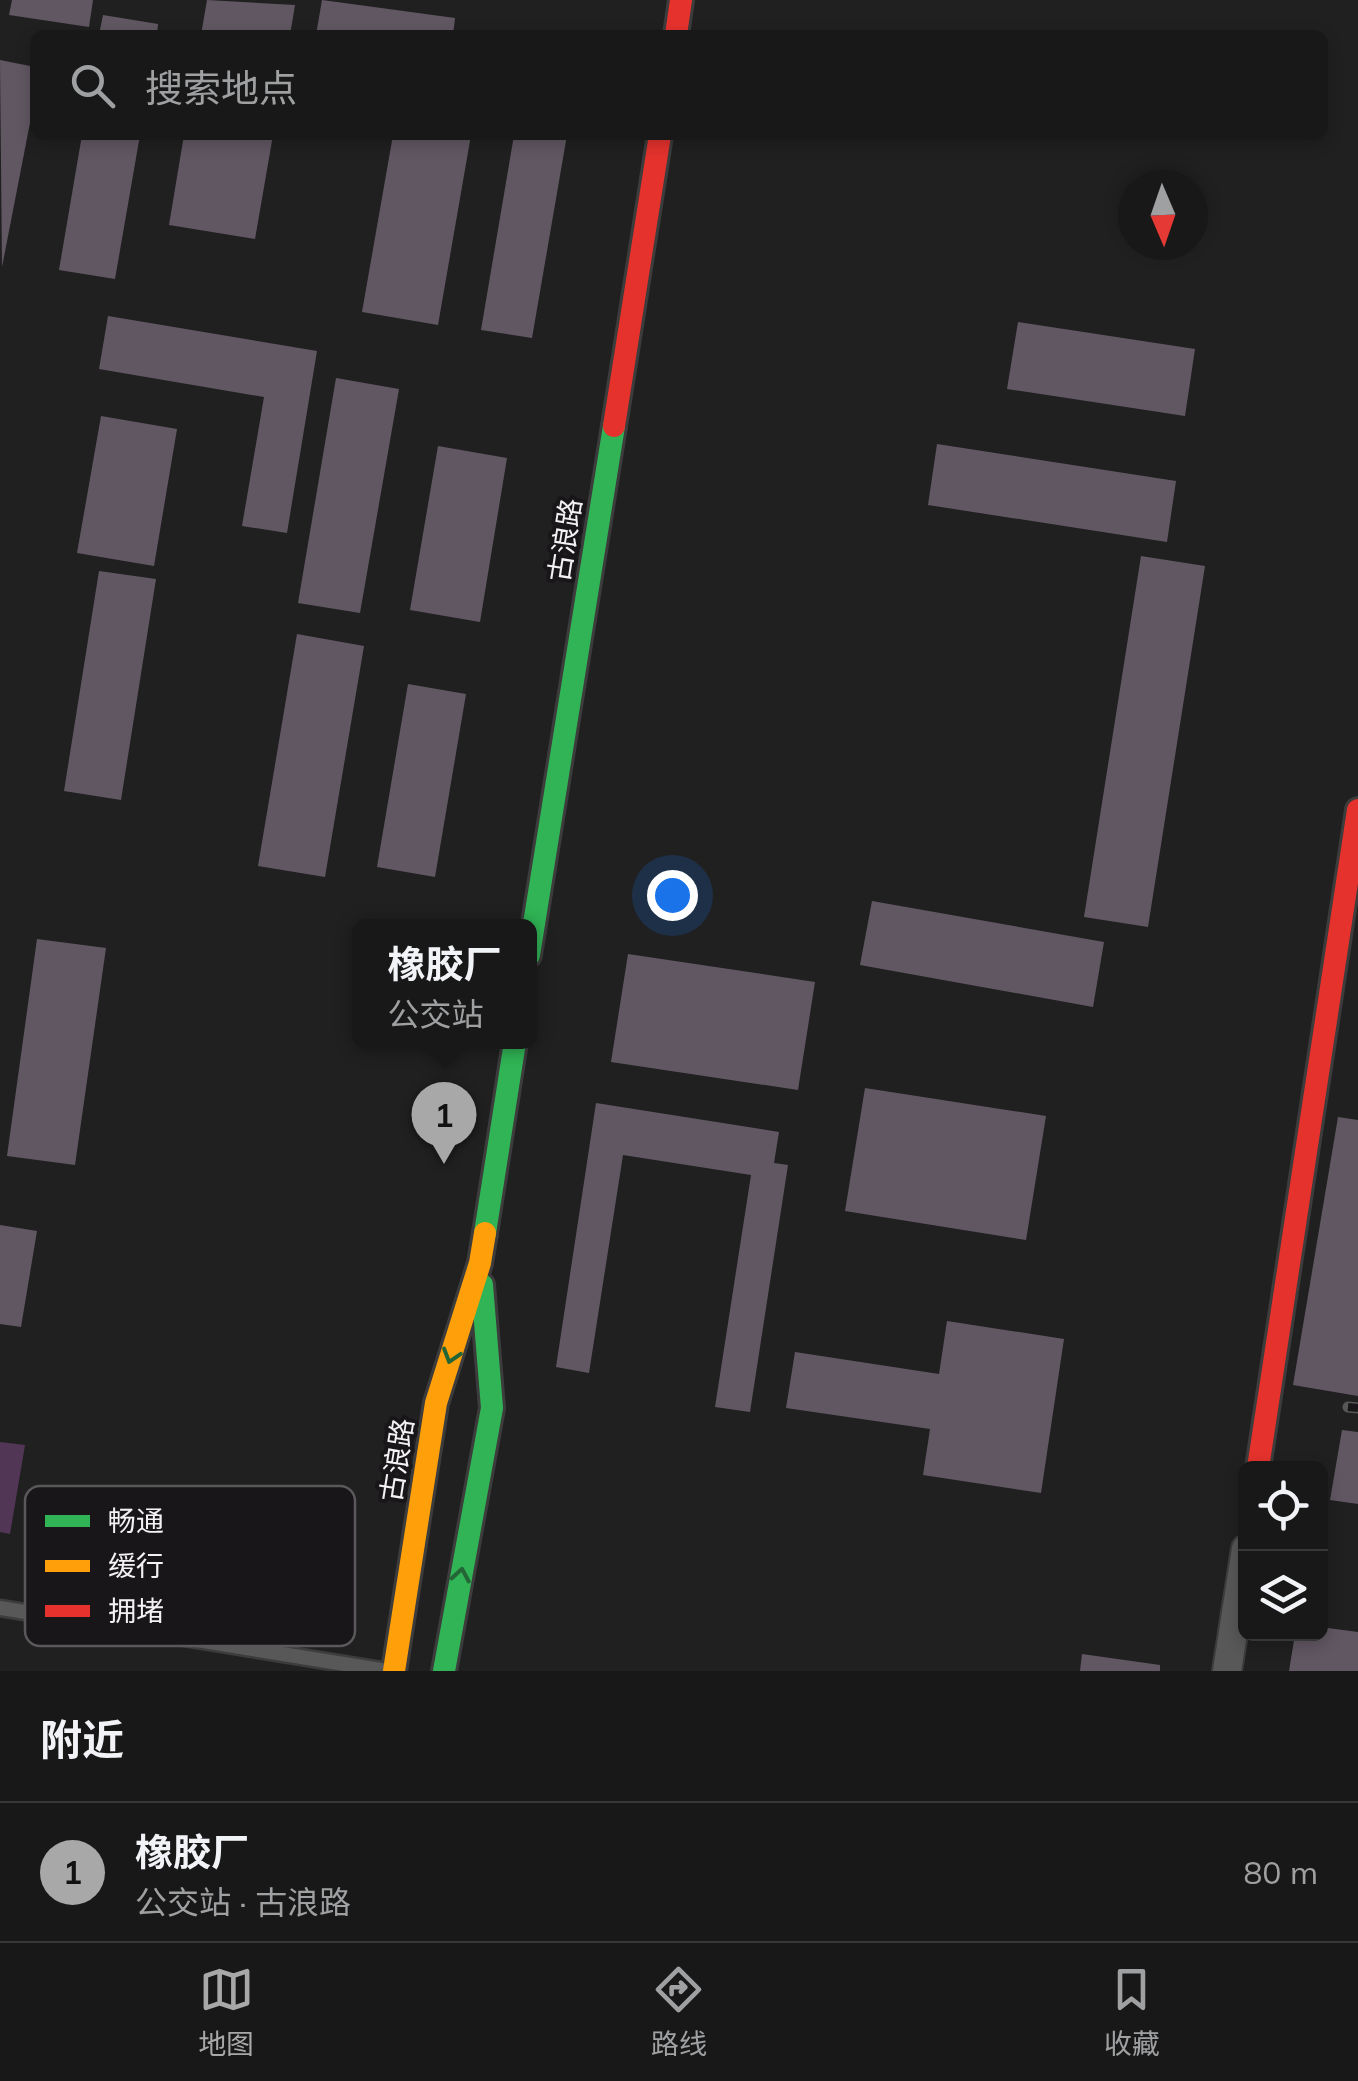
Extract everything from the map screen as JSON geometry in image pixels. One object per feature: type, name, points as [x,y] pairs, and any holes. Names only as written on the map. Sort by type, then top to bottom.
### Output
[{"type":"main road","points":[[677,30],[681,0]]},
{"type":"main road","name":"古浪路","points":[[535,919],[659,140]]},
{"type":"main road","points":[[1259,1461],[1358,810]]},
{"type":"main road","name":"古浪路","points":[[390,1671],[436,1403],[480,1263],[514,1049]]},
{"type":"main road","name":"古浪路","points":[[444,1671],[492,1408],[480,1263]]},
{"type":"street","points":[[1227,1671],[1246,1551]]},
{"type":"lane","points":[[0,1608],[25,1612]]},
{"type":"lane","points":[[235,1646],[390,1671]]},
{"type":"shaded area","points":[[0,1442],[25,1445],[10,1534],[0,1532]]},
{"type":"building","points":[[12,0],[93,0],[89,27],[9,15]]},
{"type":"building","points":[[207,0],[295,5],[291,30],[202,30]]},
{"type":"building","points":[[322,0],[455,18],[454,30],[317,30]]},
{"type":"building","points":[[103,15],[158,24],[157,30],[100,30]]},
{"type":"building","points":[[0,60],[30,66],[30,123],[2,267]]},
{"type":"building","points":[[81,140],[139,140],[115,279],[59,270]]},
{"type":"building","points":[[183,140],[272,140],[255,239],[169,225]]},
{"type":"building","points":[[392,140],[470,140],[438,325],[362,312]]},
{"type":"building","points":[[513,140],[566,140],[532,338],[481,330]]},
{"type":"building","points":[[108,316],[317,351],[287,533],[242,526],[264,397],[99,369]]},
{"type":"building","points":[[1018,322],[1195,349],[1185,416],[1007,389]]},
{"type":"building","points":[[336,378],[399,389],[360,613],[298,603]]},
{"type":"building","points":[[101,416],[177,429],[154,566],[77,553]]},
{"type":"building","points":[[937,444],[1176,481],[1167,542],[928,505]]},
{"type":"building","points":[[438,446],[507,458],[480,622],[410,610]]},
{"type":"building","points":[[1141,556],[1205,566],[1148,927],[1084,917]]},
{"type":"building","points":[[99,571],[156,579],[121,800],[64,791]]},
{"type":"building","points":[[297,634],[364,646],[325,877],[258,866]]},
{"type":"building","points":[[408,684],[466,694],[435,877],[377,867]]},
{"type":"building","points":[[872,901],[1104,942],[1093,1007],[860,965]]},
{"type":"building","points":[[37,939],[106,948],[75,1165],[7,1156]]},
{"type":"building","points":[[628,954],[815,982],[798,1090],[611,1062]]},
{"type":"building","points":[[865,1088],[1046,1116],[1026,1240],[845,1211]]},
{"type":"building","points":[[596,1103],[779,1132],[774,1163],[788,1165],[750,1412],[715,1407],[751,1175],[623,1155],[589,1373],[556,1367]]},
{"type":"building","points":[[1338,1117],[1358,1120],[1358,1396],[1293,1385]]},
{"type":"building","points":[[0,1225],[37,1231],[21,1327],[0,1324]]},
{"type":"building","points":[[947,1321],[1064,1339],[1041,1493],[923,1475],[930,1429],[786,1408],[795,1352],[939,1374]]},
{"type":"building","points":[[1342,1430],[1358,1432],[1358,1504],[1330,1500]]},
{"type":"building","points":[[1328,1628],[1358,1632],[1358,1671],[1289,1671],[1294,1641],[1328,1641]]},
{"type":"building","points":[[1082,1654],[1160,1665],[1160,1671],[1080,1671]]},
{"type":"railway","points":[[1348,1407],[1358,1408]]},
{"type":"traffic: fast","points":[[535,919],[614,426]]},
{"type":"traffic: fast","points":[[485,1233],[514,1049]]},
{"type":"traffic: fast","points":[[444,1671],[492,1408],[482,1285]]},
{"type":"traffic: slow","points":[[394,1671],[436,1403],[480,1263],[485,1233]]},
{"type":"traffic: jam","points":[[677,30],[681,0]]},
{"type":"traffic: jam","points":[[614,426],[659,140]]},
{"type":"traffic: jam","points":[[1259,1461],[1358,810]]},
{"type":"place","name":"橡胶厂","points":[[444,1164]]}]
